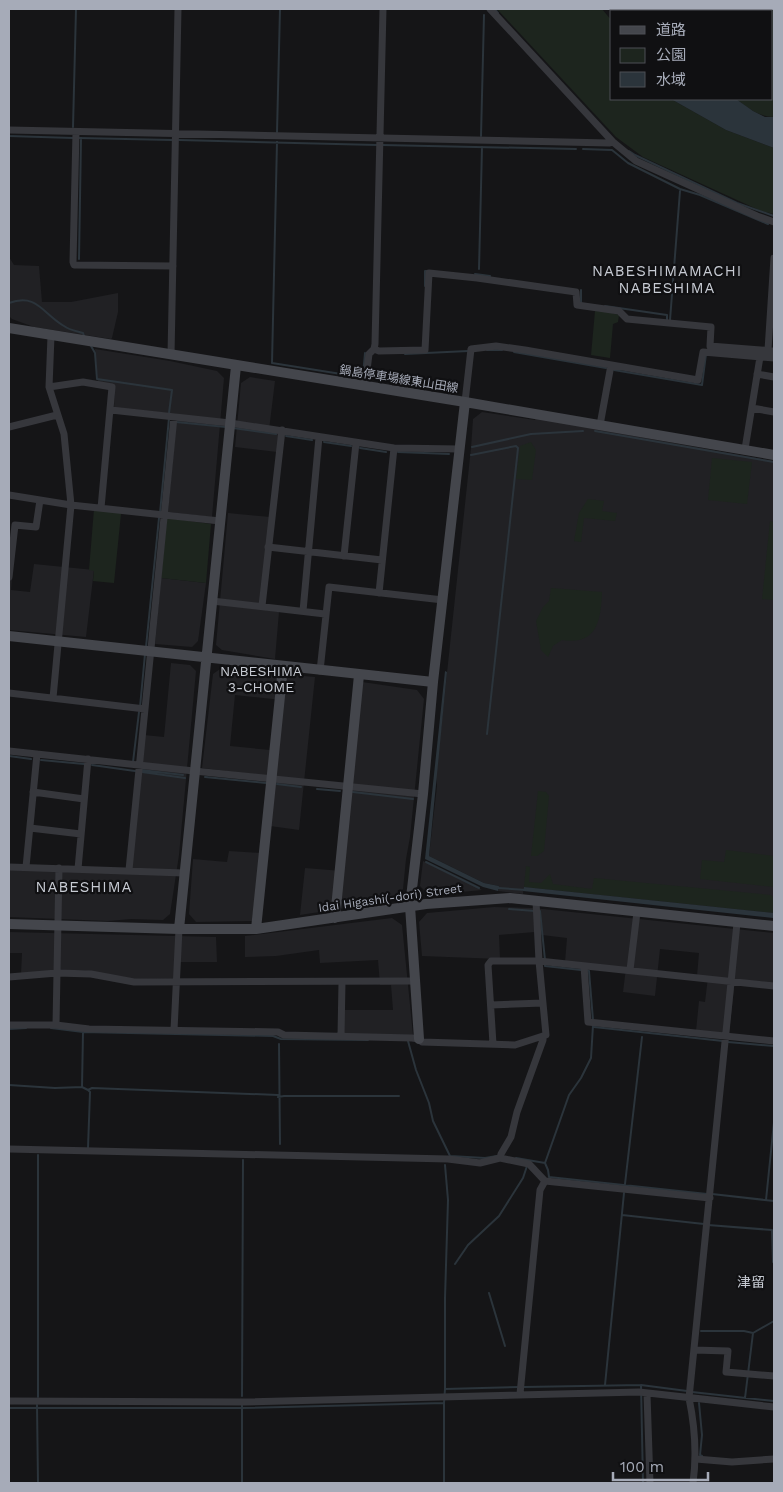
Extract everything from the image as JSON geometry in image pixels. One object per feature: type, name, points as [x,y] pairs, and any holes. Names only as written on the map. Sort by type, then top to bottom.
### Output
[{"type":"street","points":[[171,355],[178,9]]},
{"type":"street","points":[[365,386],[369,354],[374,349],[383,9]]},
{"type":"street","points":[[490,9],[613,142],[636,161],[774,222]]},
{"type":"street","points":[[9,130],[613,142]]},
{"type":"street","points":[[76,132],[74,265],[173,266]]},
{"type":"street","points":[[374,349],[379,351],[425,350],[429,273],[576,292],[577,305],[619,311],[627,319],[711,327],[710,346],[771,350],[774,258]]},
{"type":"street","name":"鍋島停車場線東山田線","points":[[9,322],[20,329]]},
{"type":"street","name":"鍋島停車場線東山田線","points":[[9,328],[774,454]]},
{"type":"street","points":[[51,336],[49,387],[64,434],[71,506],[53,698]]},
{"type":"street","points":[[418,1039],[410,906],[433,682],[471,349],[496,346],[698,380],[702,352],[774,358]]},
{"type":"street","points":[[745,449],[760,357]]},
{"type":"street","points":[[600,425],[611,365]]},
{"type":"street","points":[[174,1030],[184,873],[236,366]]},
{"type":"street","points":[[758,374],[774,377]]},
{"type":"street","points":[[49,387],[83,382],[112,387],[101,508]]},
{"type":"street","points":[[752,408],[774,412]]},
{"type":"street","points":[[111,410],[230,423],[394,448],[459,449]]},
{"type":"street","points":[[9,428],[57,415]]},
{"type":"street","points":[[129,870],[147,651],[171,417]]},
{"type":"street","points":[[262,606],[282,430]]},
{"type":"street","points":[[303,611],[319,437]]},
{"type":"street","points":[[344,556],[356,443]]},
{"type":"street","points":[[379,593],[394,448]]},
{"type":"street","points":[[9,495],[71,506],[220,520]]},
{"type":"street","points":[[9,577],[14,525],[36,527],[40,500]]},
{"type":"street","points":[[268,547],[382,560]]},
{"type":"street","points":[[320,671],[329,587],[443,600]]},
{"type":"street","points":[[212,602],[325,614]]},
{"type":"street","points":[[9,636],[433,682]]},
{"type":"street","points":[[256,929],[283,667]]},
{"type":"street","points":[[335,918],[358,675]]},
{"type":"street","points":[[9,693],[142,709]]},
{"type":"street","points":[[9,751],[137,767],[271,778],[423,794]]},
{"type":"street","points":[[26,867],[37,754]]},
{"type":"street","points":[[78,868],[88,760]]},
{"type":"street","points":[[33,792],[84,799]]},
{"type":"street","points":[[30,828],[81,834]]},
{"type":"street","points":[[9,867],[184,873]]},
{"type":"street","points":[[56,1025],[59,868]]},
{"type":"street","name":"Idai Higashi(-dori) Street","points":[[9,924],[179,929],[256,929],[410,906],[510,898],[536,907],[637,912],[774,926]]},
{"type":"street","points":[[9,1025],[56,1025],[89,1029],[278,1032],[284,1035],[418,1039],[422,1042],[515,1045],[546,1036],[543,1003],[543,962],[536,907]]},
{"type":"street","points":[[630,970],[637,912]]},
{"type":"street","points":[[693,1483],[696,1459],[694,1424],[689,1394],[737,923]]},
{"type":"street","points":[[493,1044],[488,965],[491,961],[543,962],[585,969],[630,970],[774,986]]},
{"type":"street","points":[[585,969],[588,1022],[725,1040],[774,1042]]},
{"type":"street","points":[[9,976],[57,973],[91,974],[134,982],[414,981]]},
{"type":"street","points":[[341,1036],[342,982]]},
{"type":"street","points":[[491,1005],[543,1003]]},
{"type":"street","points":[[500,1156],[511,1138],[517,1112],[543,1036]]},
{"type":"street","points":[[9,1149],[448,1159],[480,1163],[500,1156],[529,1164],[544,1181],[710,1195]]},
{"type":"street","points":[[520,1394],[540,1190],[544,1181]]},
{"type":"street","points":[[694,1350],[728,1352],[726,1372],[774,1376]]},
{"type":"street","points":[[643,1393],[650,1483]]},
{"type":"street","points":[[9,1401],[240,1402],[520,1394],[643,1393],[689,1394],[774,1407]]},
{"type":"street","points":[[696,1459],[732,1462],[774,1459]]},
{"type":"shaded area","points":[[9,257],[14,265],[39,266],[42,302],[71,302],[118,293],[118,312],[112,338],[34,327],[12,319],[9,316]]},
{"type":"shaded area","points":[[95,349],[170,361],[217,371],[224,378],[212,517],[168,512],[177,414],[114,408],[115,386],[98,383]]},
{"type":"shaded area","points":[[250,377],[275,381],[269,430],[279,431],[277,452],[235,447],[241,383]]},
{"type":"shaded area","points":[[482,412],[535,420],[536,418],[774,461],[774,913],[524,887],[523,894],[498,891],[499,886],[484,883],[429,856],[473,419]]},
{"type":"shaded area","points":[[228,513],[270,517],[260,609],[279,612],[275,659],[222,650],[216,645]]},
{"type":"shaded area","points":[[9,552],[14,553],[11,590],[30,592],[34,564],[94,570],[86,637],[9,630]]},
{"type":"shaded area","points":[[161,578],[206,583],[198,641],[192,647],[155,644]]},
{"type":"shaded area","points":[[171,663],[190,665],[196,671],[179,855],[170,914],[163,920],[131,919],[108,921],[9,917],[9,870],[131,873],[144,735],[164,737]]},
{"type":"shaded area","points":[[220,669],[315,677],[299,830],[270,826],[282,700],[235,695],[230,746],[270,750],[268,776],[202,768],[213,674]]},
{"type":"shaded area","points":[[362,682],[417,690],[424,699],[403,889],[391,901],[300,915],[305,868],[342,871]]},
{"type":"shaded area","points":[[229,851],[260,853],[252,921],[196,922],[189,914],[193,859],[227,862]]},
{"type":"shaded area","points":[[423,861],[482,890],[429,895],[420,886]]},
{"type":"shaded area","points":[[494,907],[533,908],[774,933],[774,983],[735,979],[729,1034],[696,1031],[699,1001],[705,1002],[708,977],[697,976],[699,953],[660,949],[655,996],[623,992],[626,968],[565,962],[567,938],[542,935],[535,932],[499,935],[500,959],[422,956],[419,922],[427,913]]},
{"type":"shaded area","points":[[392,918],[402,925],[413,1035],[344,1034],[344,1010],[393,1010],[391,985],[380,985],[378,960],[320,963],[319,950],[276,956],[245,957],[245,936]]},
{"type":"shaded area","points":[[9,932],[216,937],[217,962],[174,962],[174,978],[129,979],[84,970],[21,974],[22,953],[9,953]]},
{"type":"green space","points":[[497,9],[602,9],[610,19],[610,100],[673,100],[726,130],[774,148],[774,214],[761,211],[643,157],[616,137]]},
{"type":"green space","points":[[774,9],[774,117],[759,114],[737,100],[773,100],[773,10],[644,10]]},
{"type":"green space","points":[[595,311],[619,315],[618,322],[613,324],[610,358],[591,355]]},
{"type":"green space","points":[[531,442],[536,450],[532,480],[516,479],[520,446]]},
{"type":"green space","points":[[712,458],[752,462],[747,504],[708,500]]},
{"type":"green space","points":[[588,499],[604,501],[602,511],[617,513],[615,521],[584,518],[581,542],[574,541],[579,513]]},
{"type":"green space","points":[[94,509],[119,512],[121,514],[114,583],[93,581],[94,571],[89,570]]},
{"type":"green space","points":[[167,518],[211,524],[206,583],[161,578]]},
{"type":"green space","points":[[770,521],[774,522],[774,600],[762,599]]},
{"type":"green space","points":[[551,588],[602,592],[600,612],[595,629],[583,639],[574,641],[562,640],[553,646],[548,657],[541,650],[536,621],[543,607],[549,601]]},
{"type":"green space","points":[[538,791],[546,792],[549,796],[544,851],[537,856],[531,856]]},
{"type":"green space","points":[[726,850],[774,856],[774,887],[700,879],[702,860],[724,862]]},
{"type":"green space","points":[[526,866],[530,867],[529,882],[541,883],[550,874],[553,884],[592,889],[594,878],[771,895],[774,898],[774,913],[524,887]]},
{"type":"water","points":[[673,100],[737,100],[765,117],[774,117],[774,148],[726,130]]},
{"type":"water","points":[[445,671],[447,672],[429,856],[484,883],[499,886],[498,891],[483,887],[425,859]]},
{"type":"water","points":[[524,887],[774,913],[773,918],[523,891]]},
{"type":"waterway","points":[[73,127],[76,9]]},
{"type":"waterway","points":[[277,132],[280,9]]},
{"type":"waterway","points":[[495,9],[498,13]]},
{"type":"waterway","points":[[481,136],[484,15]]},
{"type":"waterway","points":[[9,136],[73,138]]},
{"type":"waterway","points":[[79,138],[172,140]]},
{"type":"waterway","points":[[79,259],[81,138]]},
{"type":"waterway","points":[[179,140],[377,145]]},
{"type":"waterway","points":[[277,142],[272,363],[360,377],[363,375],[365,353]]},
{"type":"waterway","points":[[382,145],[576,149]]},
{"type":"waterway","points":[[479,269],[482,147]]},
{"type":"waterway","points":[[583,149],[612,150],[628,163],[680,189],[700,195],[768,224]]},
{"type":"waterway","points":[[629,151],[737,203],[774,216]]},
{"type":"waterway","points":[[670,320],[680,191]]},
{"type":"waterway","points":[[425,286],[425,271],[428,271]]},
{"type":"waterway","points":[[475,274],[490,276]]},
{"type":"waterway","points":[[581,290],[581,303]]},
{"type":"waterway","points":[[9,303],[18,301],[33,302],[56,321],[83,333],[84,336]]},
{"type":"waterway","points":[[605,306],[667,315],[667,320]]},
{"type":"waterway","points":[[91,346],[95,353],[97,379],[172,390],[169,413]]},
{"type":"waterway","points":[[487,350],[502,350]]},
{"type":"waterway","points":[[405,354],[468,351]]},
{"type":"waterway","points":[[514,352],[606,368]]},
{"type":"waterway","points":[[614,370],[702,385],[706,354]]},
{"type":"waterway","points":[[160,513],[169,418]]},
{"type":"waterway","points":[[176,422],[226,427]]},
{"type":"waterway","points":[[233,428],[276,434]]},
{"type":"waterway","points":[[472,447],[531,434],[583,431]]},
{"type":"waterway","points":[[595,431],[774,462]]},
{"type":"waterway","points":[[286,436],[312,440]]},
{"type":"waterway","points":[[324,442],[351,446]]},
{"type":"waterway","points":[[471,455],[516,446],[518,448],[487,734]]},
{"type":"waterway","points":[[360,448],[386,452]]},
{"type":"waterway","points":[[398,452],[449,454]]},
{"type":"waterway","points":[[146,647],[159,518]]},
{"type":"waterway","points":[[140,707],[145,654]]},
{"type":"waterway","points":[[133,762],[139,712]]},
{"type":"waterway","points":[[9,756],[31,759]]},
{"type":"waterway","points":[[41,760],[84,764]]},
{"type":"waterway","points":[[92,765],[185,778]]},
{"type":"waterway","points":[[141,770],[183,775]]},
{"type":"waterway","points":[[205,777],[266,783]]},
{"type":"waterway","points":[[277,784],[301,787]]},
{"type":"waterway","points":[[317,789],[340,791]]},
{"type":"waterway","points":[[353,792],[413,799]]},
{"type":"waterway","points":[[426,862],[479,888]]},
{"type":"waterway","points":[[498,888],[526,890]]},
{"type":"waterway","points":[[509,909],[535,911]]},
{"type":"waterway","points":[[540,911],[545,960]]},
{"type":"waterway","points":[[545,965],[581,970]]},
{"type":"waterway","points":[[586,970],[589,971],[593,1020]]},
{"type":"waterway","points":[[593,1025],[591,1058],[581,1078],[569,1095],[545,1163],[549,1177],[707,1194]]},
{"type":"waterway","points":[[594,1027],[723,1041]]},
{"type":"waterway","points":[[9,1029],[26,1028]]},
{"type":"waterway","points":[[51,1028],[83,1032],[368,1040]]},
{"type":"waterway","points":[[83,1032],[82,1087],[90,1092],[88,1148]]},
{"type":"waterway","points":[[625,1184],[642,1037]]},
{"type":"waterway","points":[[408,1041],[416,1070],[429,1103],[433,1121],[450,1156],[485,1158],[497,1156]]},
{"type":"waterway","points":[[728,1042],[774,1046]]},
{"type":"waterway","points":[[279,1044],[280,1144]]},
{"type":"waterway","points":[[9,1085],[55,1088],[82,1087]]},
{"type":"waterway","points":[[88,1090],[92,1088],[278,1095]]},
{"type":"waterway","points":[[278,1097],[399,1096]]},
{"type":"waterway","points":[[766,1200],[774,1122]]},
{"type":"waterway","points":[[38,1155],[38,1397]]},
{"type":"waterway","points":[[516,1158],[545,1163]]},
{"type":"waterway","points":[[242,1396],[243,1160]]},
{"type":"waterway","points":[[445,1165],[448,1200],[445,1389]]},
{"type":"waterway","points":[[455,1264],[468,1245],[499,1216],[523,1178],[527,1166]]},
{"type":"waterway","points":[[605,1385],[624,1193]]},
{"type":"waterway","points":[[712,1194],[774,1201]]},
{"type":"waterway","points":[[622,1215],[704,1224]]},
{"type":"waterway","points":[[708,1225],[772,1230],[774,1263]]},
{"type":"waterway","points":[[489,1293],[505,1346]]},
{"type":"waterway","points":[[745,1398],[753,1333],[774,1321]]},
{"type":"waterway","points":[[701,1331],[744,1331],[753,1333]]},
{"type":"waterway","points":[[641,1385],[687,1391]]},
{"type":"waterway","points":[[524,1387],[641,1385],[643,1483]]},
{"type":"waterway","points":[[9,1408],[242,1408],[444,1403],[445,1389],[519,1387]]},
{"type":"waterway","points":[[692,1392],[774,1401]]},
{"type":"waterway","points":[[444,1403],[444,1483]]},
{"type":"waterway","points":[[699,1403],[702,1435],[700,1455],[702,1456]]},
{"type":"waterway","points":[[37,1405],[38,1483]]},
{"type":"waterway","points":[[242,1405],[242,1483]]},
{"type":"district","name":"NABESHIMAMACHI NABESHIMA","points":[[667,280]]},
{"type":"district","name":"NABESHIMA 3-CHOME","points":[[261,680]]},
{"type":"district","name":"NABESHIMA","points":[[84,887]]},
{"type":"district","name":"津留","points":[[751,1282]]}]
